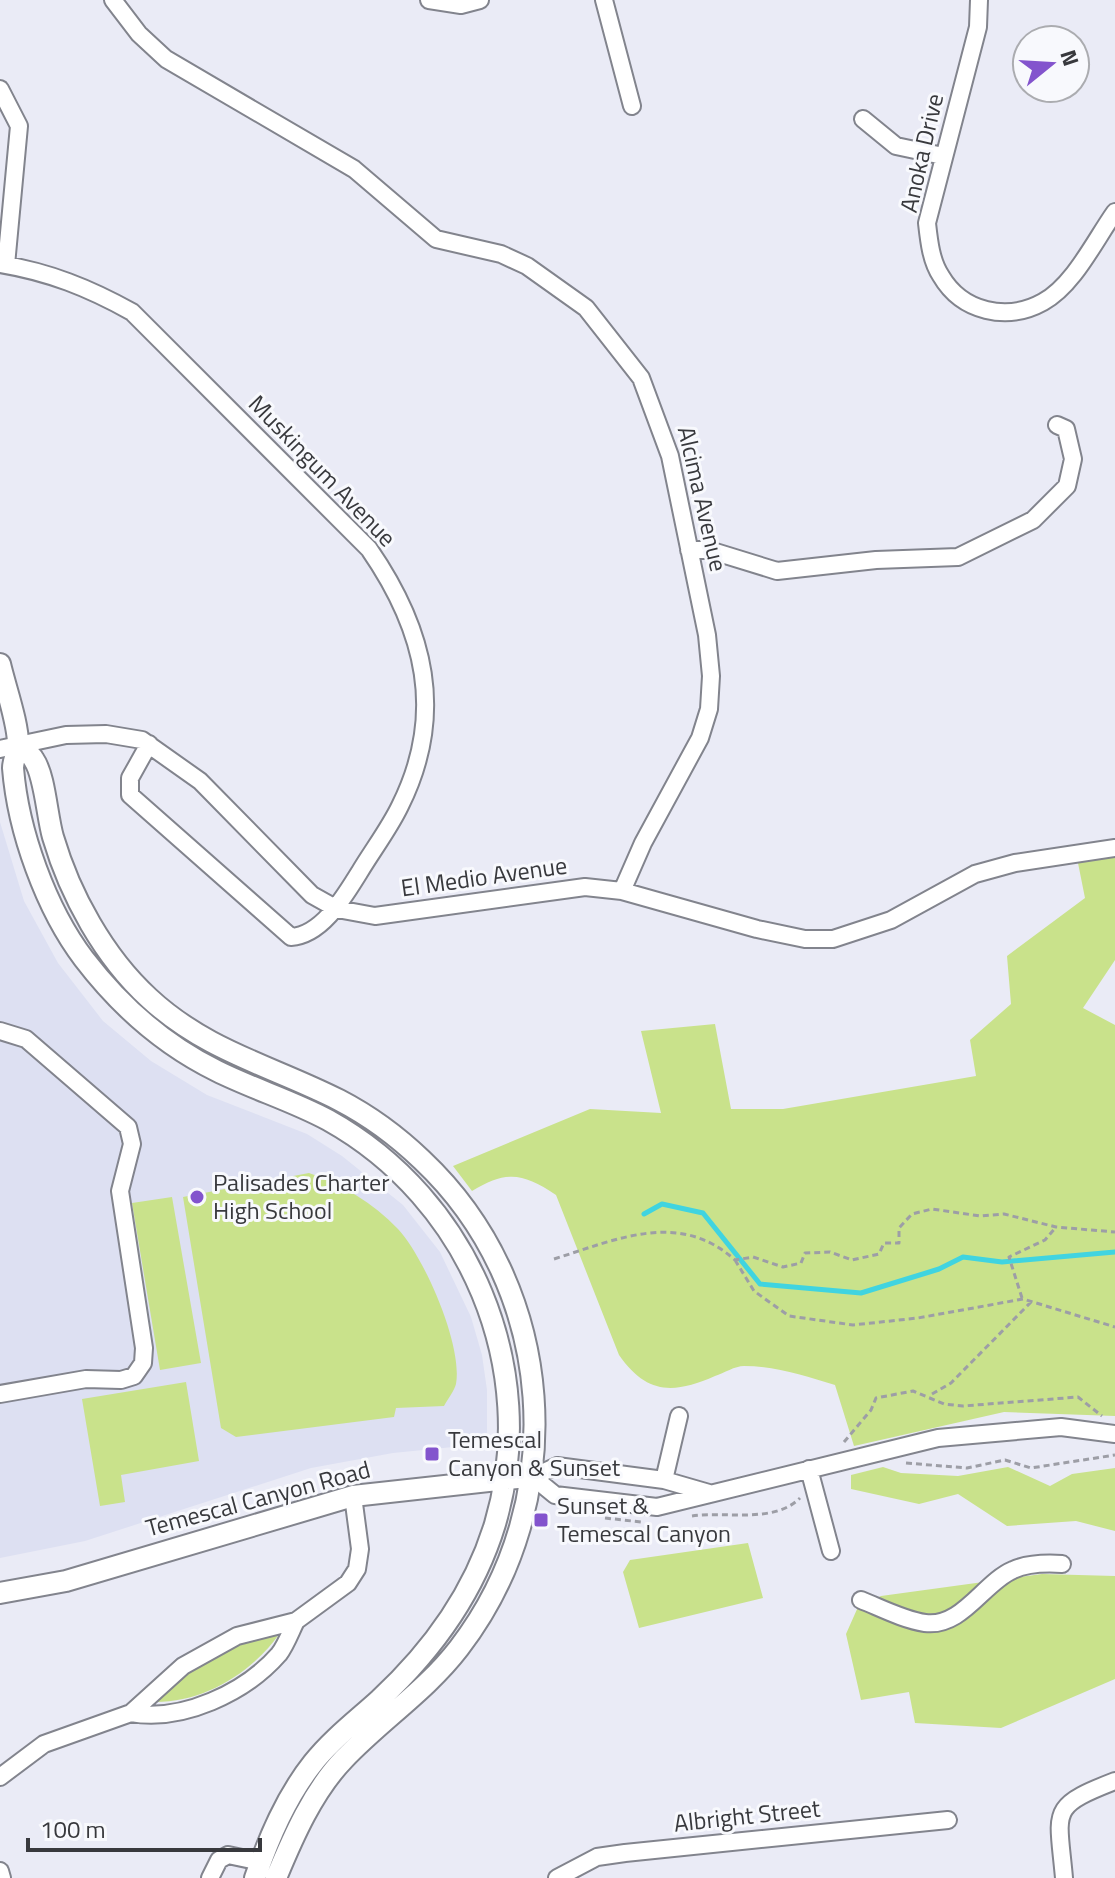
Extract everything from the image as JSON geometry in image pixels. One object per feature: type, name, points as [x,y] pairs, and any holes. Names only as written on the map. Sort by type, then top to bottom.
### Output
[{"type":"main road","points":[[0,664],[9,747],[32,856],[55,912],[83,957],[120,1002],[174,1048],[217,1071],[327,1120],[366,1145],[411,1184],[448,1229],[484,1292],[501,1341],[508,1382],[510,1446],[506,1479],[494,1526],[476,1575],[452,1616],[406,1674],[313,1763],[290,1796],[258,1870]]},
{"type":"main road","points":[[9,747],[35,760],[53,838],[93,927],[145,995],[173,1020],[224,1051],[341,1101],[386,1131],[445,1184],[473,1220],[510,1288],[524,1328],[535,1395],[533,1477],[517,1540],[486,1608],[435,1676],[343,1760],[311,1805],[276,1878]]},
{"type":"main road","name":"Temescal Canyon Road","points":[[0,1593],[66,1581],[353,1496],[533,1477]]},
{"type":"street","name":"Alcima Avenue","points":[[113,0],[139,34],[166,59],[354,169],[408,219],[436,239],[463,248],[501,254],[527,266],[586,308],[641,378],[658,416],[707,635],[711,676],[709,709],[700,738],[643,843],[622,891]]},
{"type":"street","points":[[429,0],[480,0]]},
{"type":"street","points":[[604,0],[632,106]]},
{"type":"street","name":"Anoka Drive","points":[[979,0],[978,27],[927,223],[931,250],[941,277],[958,295],[984,311],[1015,313],[1044,302],[1067,281],[1115,212]]},
{"type":"street","points":[[0,89],[19,126],[3,264]]},
{"type":"street","points":[[863,119],[896,146],[943,156]]},
{"type":"street","name":"Muskingum Avenue","points":[[3,264],[52,273],[132,312],[319,495],[369,549],[393,584],[409,617],[421,657],[425,687],[424,742],[400,807],[337,909]]},
{"type":"street","points":[[689,550],[709,550],[777,571],[876,560],[958,557],[1033,520],[1067,486],[1073,459],[1066,429],[1057,425]]},
{"type":"street","name":"El Medio Avenue","points":[[9,747],[66,735],[106,734],[149,744],[200,781],[312,895],[337,909],[375,916],[558,888],[585,887],[622,891],[757,929],[805,939],[833,939],[891,920],[975,874],[1015,863],[1115,848]]},
{"type":"street","points":[[149,744],[130,778],[130,795],[291,937],[301,936],[337,909]]},
{"type":"street","points":[[0,1031],[26,1039],[128,1127],[132,1144],[120,1191],[144,1348],[143,1363],[134,1376],[121,1380],[86,1379],[0,1394]]},
{"type":"street","points":[[664,1480],[679,1416]]},
{"type":"street","name":"Temescal Canyon Road","points":[[709,1493],[664,1480],[557,1466],[533,1477],[555,1495],[657,1507],[938,1438],[1061,1427],[1114,1429]]},
{"type":"street","points":[[809,1469],[831,1551]]},
{"type":"street","points":[[0,1777],[44,1744],[131,1713],[183,1666],[237,1636],[296,1621],[348,1583],[357,1569],[360,1549],[353,1496]]},
{"type":"street","points":[[861,1600],[912,1619],[939,1623],[951,1617],[999,1577],[1016,1568],[1062,1564]]},
{"type":"street","points":[[131,1713],[151,1716],[167,1713],[231,1692],[280,1653],[296,1621]]},
{"type":"street","points":[[1064,1878],[1059,1828],[1063,1809],[1069,1800],[1115,1781]]},
{"type":"street","name":"Albright Street","points":[[557,1878],[597,1857],[948,1820]]},
{"type":"street","points":[[210,1878],[219,1860],[228,1855],[258,1870]]},
{"type":"street","points":[[0,1871],[2,1878]]},
{"type":"path","points":[[737,1260],[753,1257],[783,1267],[801,1263],[805,1253],[814,1251],[852,1260],[879,1254],[884,1243],[899,1243],[899,1228],[912,1214],[932,1209],[980,1216],[1004,1214],[1056,1227],[1115,1232]]},
{"type":"path","points":[[1023,1299],[1009,1257],[1045,1240],[1056,1227]]},
{"type":"path","points":[[554,1259],[600,1244],[672,1230],[718,1245],[737,1260],[754,1291],[789,1316],[853,1325],[918,1318],[1023,1299],[1115,1327]]},
{"type":"path","points":[[931,1395],[951,1383],[1031,1302]]},
{"type":"path","points":[[844,1442],[871,1410],[876,1398],[901,1391],[931,1395],[944,1404],[963,1406],[1078,1397],[1114,1429]]},
{"type":"path","points":[[898,1462],[967,1468],[1005,1460],[1031,1468],[1115,1455]]},
{"type":"shaded area","name":"Palisades Charter High School","points":[[0,822],[24,901],[58,963],[103,1021],[151,1061],[207,1095],[307,1134],[342,1156],[403,1205],[440,1252],[471,1317],[482,1355],[487,1390],[487,1437],[483,1444],[393,1453],[311,1468],[85,1541],[0,1558]]},
{"type":"green space","points":[[1115,848],[1115,960],[1083,1008],[1115,1025],[1115,1416],[1004,1412],[854,1446],[835,1385],[756,1366],[733,1368],[687,1386],[674,1388],[651,1384],[640,1378],[619,1355],[556,1195],[534,1182],[515,1177],[495,1180],[472,1191],[453,1166],[590,1109],[661,1113],[641,1031],[715,1024],[731,1109],[783,1109],[976,1076],[970,1040],[1011,1004],[1007,956],[1085,898],[1076,853]]},
{"type":"green space","points":[[309,1173],[368,1203],[408,1242],[430,1280],[448,1325],[457,1367],[456,1384],[444,1406],[396,1408],[394,1417],[236,1437],[221,1428],[183,1197]]},
{"type":"green space","points":[[172,1197],[201,1363],[160,1370],[132,1203]]},
{"type":"green space","points":[[186,1382],[199,1461],[121,1475],[125,1502],[100,1506],[82,1399]]},
{"type":"green space","points":[[883,1467],[901,1473],[958,1476],[1008,1467],[1050,1486],[1072,1474],[1115,1468],[1115,1531],[1076,1521],[1007,1526],[958,1494],[919,1504],[851,1489],[851,1475]]},
{"type":"green space","points":[[748,1543],[763,1598],[639,1628],[623,1572],[630,1560]]},
{"type":"green space","points":[[1042,1574],[1115,1576],[1115,1679],[1001,1728],[915,1723],[909,1692],[861,1700],[846,1634],[858,1607],[881,1596]]},
{"type":"green space","points":[[280,1633],[255,1661],[225,1683],[190,1697],[153,1702],[196,1667],[228,1648]]},
{"type":"waterway","points":[[644,1214],[662,1204],[703,1213],[760,1284],[861,1293],[939,1269],[963,1257],[1002,1262],[1115,1252]]},
{"type":"place","name":"Palisades Charter High School","points":[[197,1197]]},
{"type":"place","name":"Temescal Canyon & Sunset","points":[[432,1454]]},
{"type":"place","name":"Sunset & Temescal Canyon","points":[[541,1520]]}]
